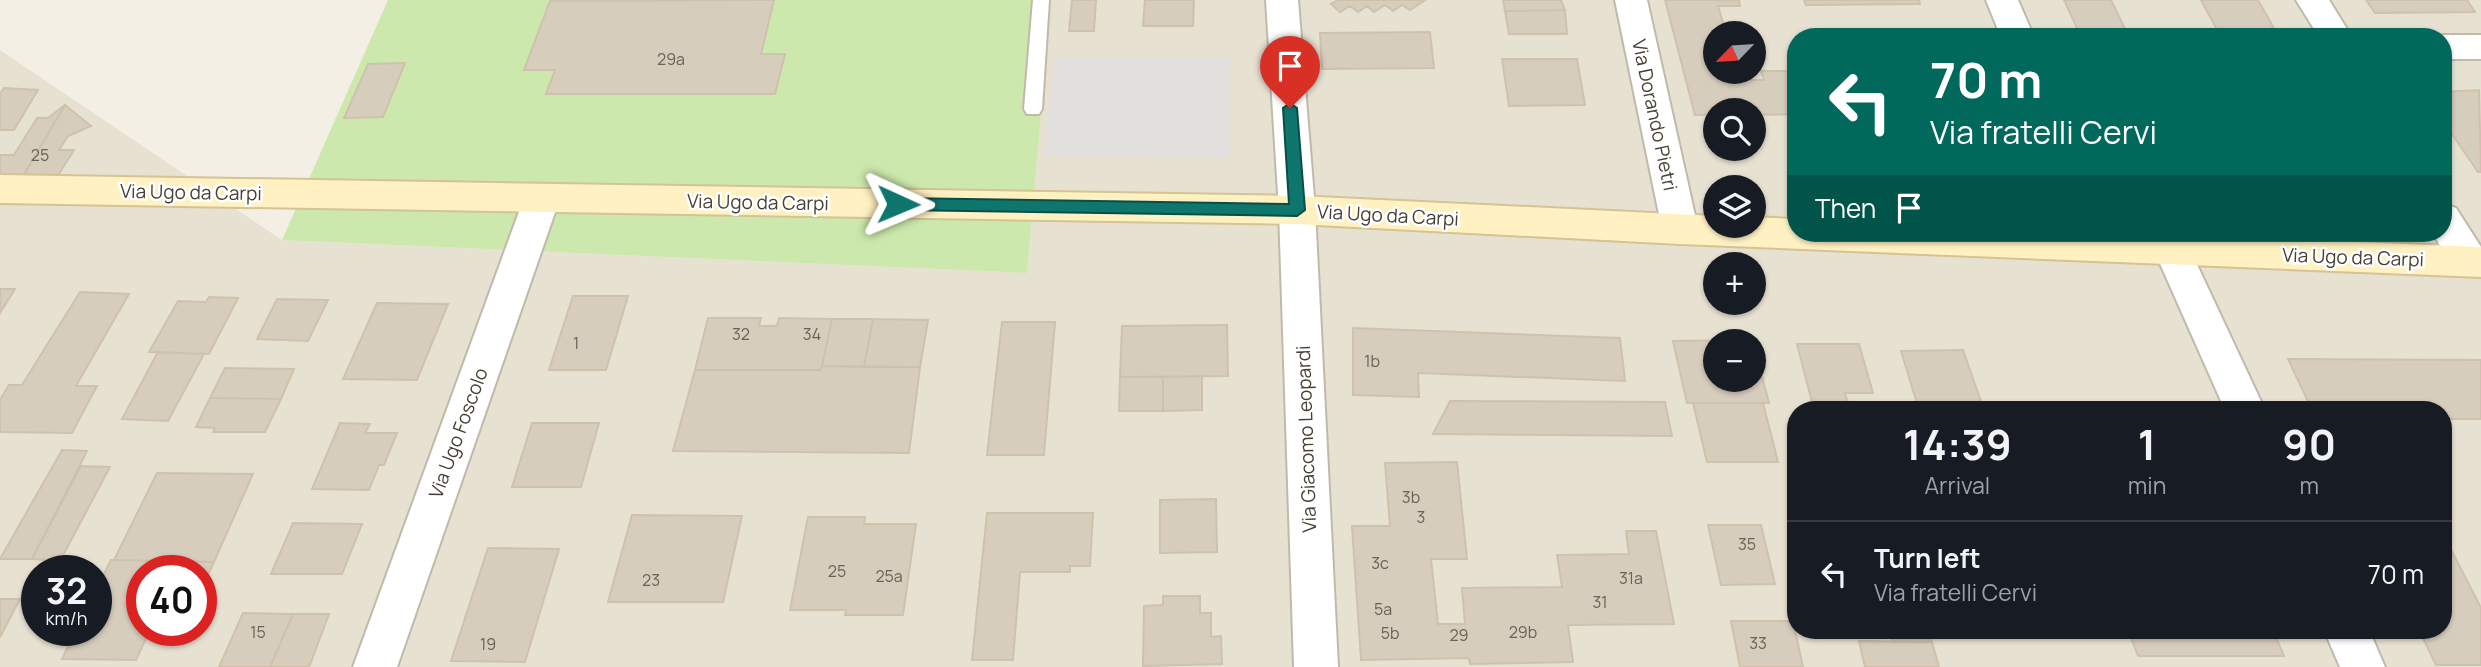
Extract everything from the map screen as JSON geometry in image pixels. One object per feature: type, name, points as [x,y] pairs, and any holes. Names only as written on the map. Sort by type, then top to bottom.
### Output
[{"type":"street","name":"Via Giacomo Leopardi","points":[[1282,0],[1297,210],[1316,667]]},
{"type":"street","name":"Via Dorando Pietri","points":[[1631,0],[1680,229]]},
{"type":"street","points":[[2002,0],[2014,28]]},
{"type":"street","points":[[2312,0],[2330,28]]},
{"type":"street","points":[[2452,47],[2481,47]]},
{"type":"street","name":"Via Ugo da Carpi","points":[[0,189],[1297,210],[1680,229],[1787,232]]},
{"type":"street","name":"Via Ugo Foscolo","points":[[375,667],[542,198]]},
{"type":"street","points":[[2452,230],[2475,262]]},
{"type":"street","name":"Via Ugo da Carpi","points":[[2123,242],[2172,250],[2475,262]]},
{"type":"street","points":[[2172,250],[2241,401]]},
{"type":"street","points":[[2350,639],[2363,667]]},
{"type":"lane","points":[[1034,109],[1041,0]]},
{"type":"shaded area","points":[[1051,0],[2481,0],[2481,667],[0,667],[0,50],[282,240],[1027,273]]},
{"type":"shaded area","points":[[1055,57],[1230,58],[1229,157],[1044,156]]},
{"type":"green space","points":[[388,0],[1051,0],[1027,273],[282,240]]},
{"type":"building","points":[[774,0],[761,54],[785,54],[775,94],[546,94],[555,70],[524,70],[550,1]]},
{"type":"building","points":[[1072,0],[1096,0],[1094,31],[1069,31]]},
{"type":"building","points":[[1145,0],[1194,0],[1193,26],[1143,26]]},
{"type":"building","points":[[1338,0],[1425,0],[1410,10],[1402,5],[1393,11],[1385,5],[1374,12],[1367,6],[1358,12],[1350,6],[1340,12],[1331,4]]},
{"type":"building","points":[[1503,0],[1561,0],[1565,10],[1505,11]]},
{"type":"building","points":[[1665,0],[1739,0],[1740,6],[1718,6],[1722,21],[1703,21],[1703,84],[1766,84],[1766,71],[1787,71],[1787,114],[1766,115],[1766,98],[1703,98],[1703,115],[1695,115]]},
{"type":"building","points":[[1804,0],[1919,0],[1920,4],[1806,5]]},
{"type":"building","points":[[2064,0],[2111,0],[2125,28],[2077,28]]},
{"type":"building","points":[[2201,0],[2258,0],[2274,28],[2216,28]]},
{"type":"building","points":[[2366,0],[2467,0],[2475,12],[2375,13]]},
{"type":"building","points":[[1565,10],[1567,34],[1509,34],[1505,11]]},
{"type":"building","points":[[1430,32],[1434,68],[1322,69],[1320,33]]},
{"type":"building","points":[[1502,59],[1577,59],[1585,105],[1509,106]]},
{"type":"building","points":[[405,63],[383,117],[344,118],[368,64]]},
{"type":"building","points":[[4,88],[38,90],[14,130],[0,130],[0,94]]},
{"type":"building","points":[[2479,90],[2481,172],[2478,172],[2452,134],[2452,92]]},
{"type":"building","points":[[65,105],[91,126],[68,136],[59,150],[74,150],[55,180],[20,181]]},
{"type":"building","points":[[65,105],[21,180],[0,179],[0,155],[14,155],[37,118],[48,118]]},
{"type":"building","points":[[0,289],[15,289],[0,313]]},
{"type":"building","points":[[80,292],[129,294],[76,386],[97,386],[72,433],[0,432],[0,400],[9,385],[22,385]]},
{"type":"building","points":[[573,296],[628,296],[606,370],[549,370]]},
{"type":"building","points":[[209,297],[238,298],[209,354],[149,352],[178,301],[206,302]]},
{"type":"building","points":[[277,299],[328,300],[308,341],[257,339]]},
{"type":"building","points":[[377,303],[448,304],[417,380],[343,379]]},
{"type":"building","points":[[708,318],[761,318],[759,326],[777,326],[779,318],[832,319],[821,370],[695,370]]},
{"type":"building","points":[[832,319],[873,319],[864,367],[822,366]]},
{"type":"building","points":[[873,319],[928,320],[920,367],[864,367]]},
{"type":"building","points":[[1002,322],[1055,322],[1044,455],[987,455]]},
{"type":"building","points":[[1227,325],[1228,376],[1120,377],[1122,326]]},
{"type":"building","points":[[1353,328],[1620,338],[1625,381],[1418,373],[1419,397],[1353,395]]},
{"type":"building","points":[[1673,341],[1703,341],[1703,392],[1766,391],[1769,403],[1687,403]]},
{"type":"building","points":[[1797,344],[1859,344],[1873,393],[1845,393],[1847,401],[1812,401]]},
{"type":"building","points":[[1963,350],[1981,401],[1916,401],[1901,351]]},
{"type":"building","points":[[158,352],[204,354],[168,421],[122,419]]},
{"type":"building","points":[[2288,359],[2481,360],[2481,419],[2452,419],[2452,401],[2308,401]]},
{"type":"building","points":[[822,366],[920,367],[909,453],[673,451],[695,370],[821,370]]},
{"type":"building","points":[[225,368],[294,369],[281,399],[210,398]]},
{"type":"building","points":[[1202,376],[1202,410],[1163,411],[1163,377]]},
{"type":"building","points":[[1120,377],[1163,377],[1163,411],[1119,411]]},
{"type":"building","points":[[210,398],[281,399],[265,432],[213,432],[215,428],[196,427]]},
{"type":"building","points":[[1450,401],[1665,402],[1672,436],[1433,434]]},
{"type":"building","points":[[1693,403],[1763,403],[1778,462],[1707,462]]},
{"type":"building","points":[[340,423],[370,424],[365,433],[397,433],[384,465],[379,465],[369,490],[312,489]]},
{"type":"building","points":[[532,423],[599,423],[581,487],[512,487]]},
{"type":"building","points":[[62,450],[87,451],[34,555],[21,555],[21,559],[0,559]]},
{"type":"building","points":[[1457,462],[1467,559],[1431,559],[1438,624],[1465,624],[1462,588],[1562,587],[1557,555],[1629,554],[1626,531],[1656,531],[1674,624],[1568,625],[1573,662],[1470,664],[1469,658],[1361,660],[1352,526],[1390,526],[1385,463]]},
{"type":"building","points":[[81,466],[110,467],[63,555],[34,555]]},
{"type":"building","points":[[157,473],[253,474],[217,555],[126,555],[126,560],[114,560]]},
{"type":"building","points":[[1216,499],[1217,552],[1160,553],[1160,500]]},
{"type":"building","points":[[987,513],[1093,513],[1090,566],[1070,566],[1070,572],[1020,572],[1013,660],[972,660]]},
{"type":"building","points":[[632,515],[742,516],[723,602],[608,602]]},
{"type":"building","points":[[808,517],[865,517],[864,524],[916,524],[903,615],[845,615],[846,610],[790,610]]},
{"type":"building","points":[[293,523],[362,524],[342,574],[271,574]]},
{"type":"building","points":[[1708,525],[1761,525],[1775,584],[1721,585]]},
{"type":"building","points":[[488,548],[559,549],[525,662],[451,661]]},
{"type":"building","points":[[2452,552],[2481,608],[2481,665],[2436,665],[2423,639],[2452,639]]},
{"type":"building","points":[[112,560],[126,560],[126,646],[143,646],[136,660],[62,659],[68,646],[112,646]]},
{"type":"building","points":[[1163,596],[1200,596],[1200,613],[1211,613],[1211,637],[1221,636],[1222,664],[1143,666],[1144,606],[1163,605]]},
{"type":"building","points":[[0,599],[20,599],[0,637]]},
{"type":"building","points":[[243,613],[293,614],[270,667],[219,667]]},
{"type":"building","points":[[293,614],[329,614],[309,667],[270,667]]},
{"type":"building","points":[[1731,621],[1787,621],[1787,639],[1797,639],[1803,667],[1740,667]]},
{"type":"building","points":[[1892,639],[1931,639],[1932,642],[1893,642]]},
{"type":"building","points":[[2131,639],[2277,639],[2284,656],[2138,656]]},
{"type":"building","points":[[1859,641],[1932,642],[1939,667],[1865,667]]},
{"type":"route","points":[[898,204],[1297,210],[1290,108]]}]
